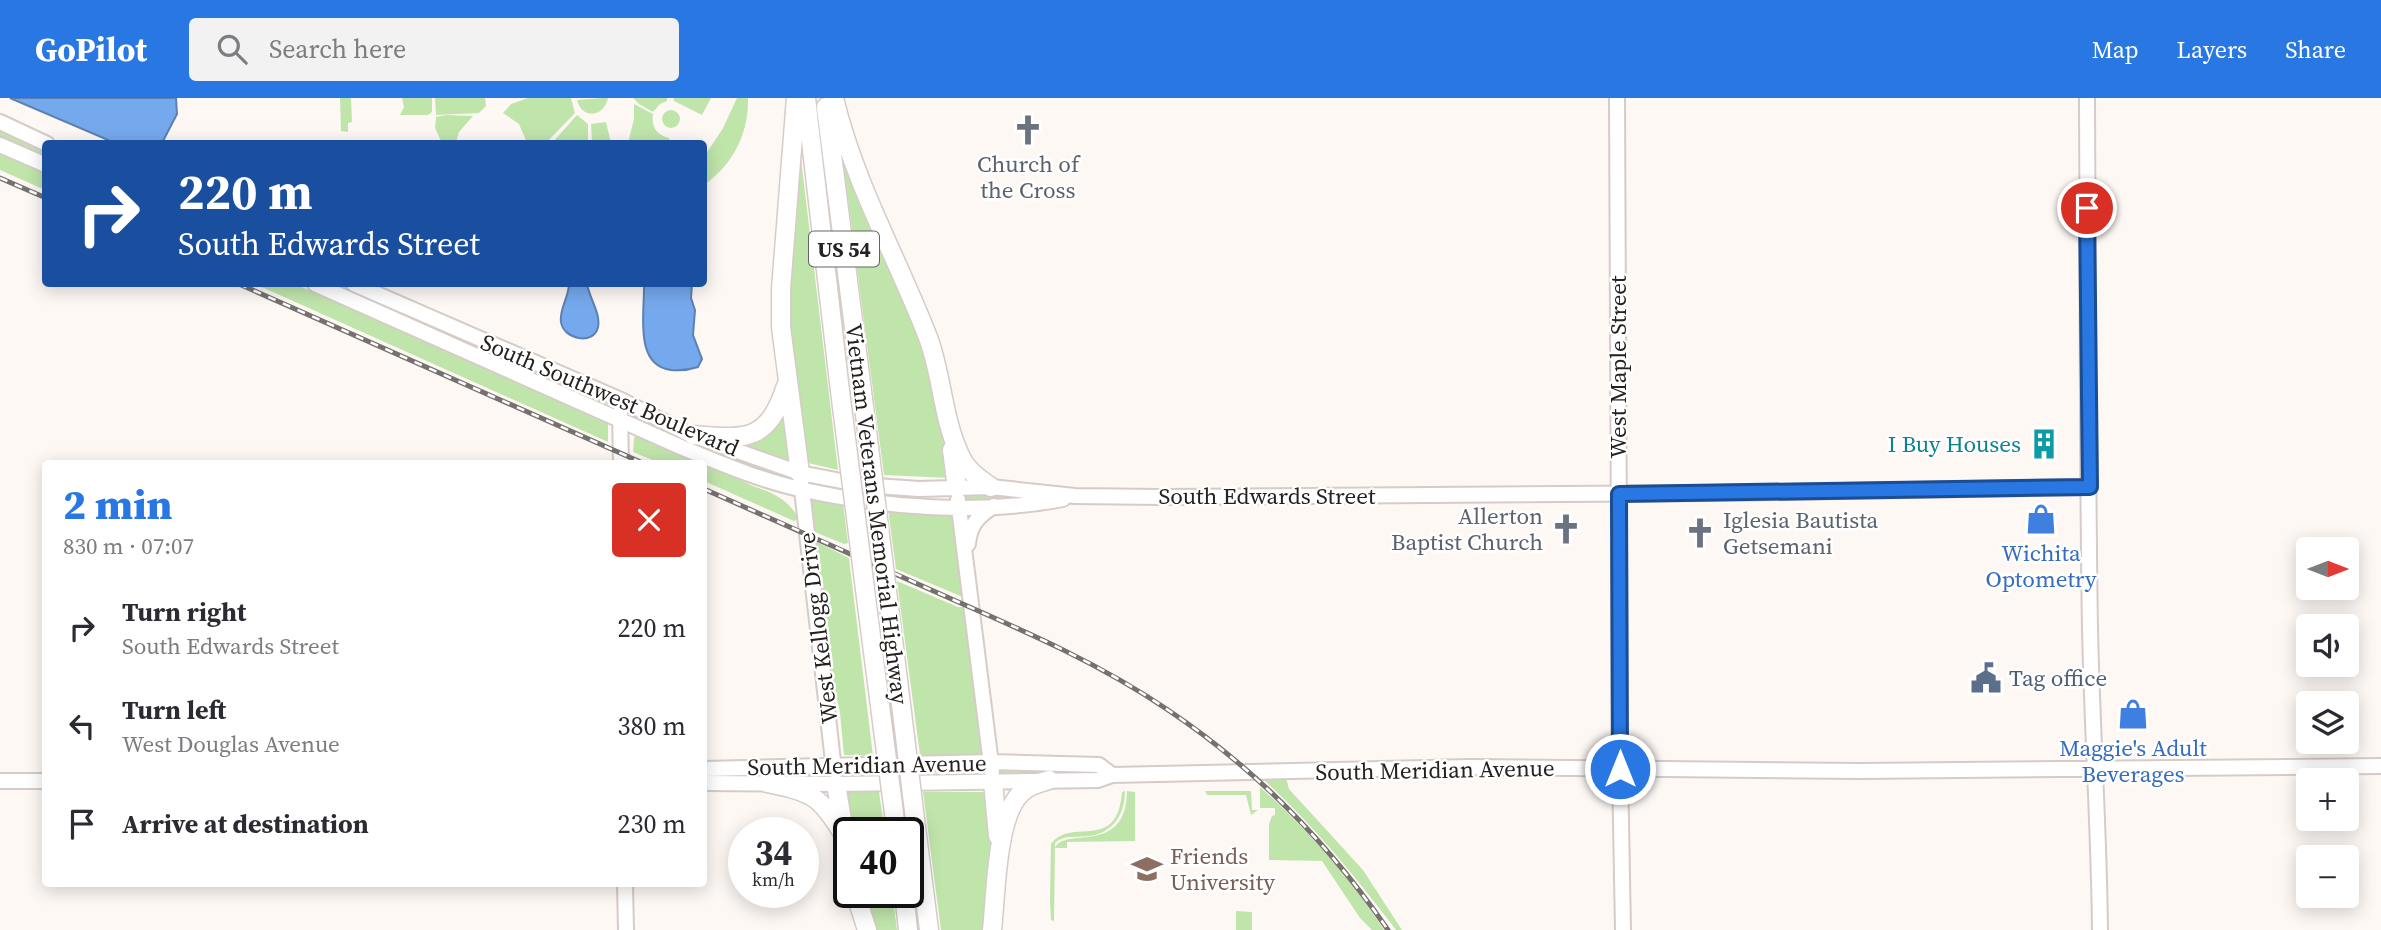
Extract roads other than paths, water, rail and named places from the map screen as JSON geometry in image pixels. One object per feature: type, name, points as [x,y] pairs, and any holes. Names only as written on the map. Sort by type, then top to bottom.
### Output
[{"type":"highway","points":[[796,98],[781,289],[781,327],[801,481]]},
{"type":"highway","name":"Vietnam Veterans Memorial Highway","points":[[806,98],[894,817]]},
{"type":"highway","name":"Vietnam Veterans Memorial Highway","points":[[824,98],[929,930]]},
{"type":"highway","points":[[834,98],[846,146],[929,341],[942,384],[957,488]]},
{"type":"highway","points":[[693,435],[738,438],[754,433],[771,419],[779,407],[787,382]]},
{"type":"highway","points":[[949,426],[958,453],[968,469],[991,487]]},
{"type":"highway","points":[[992,930],[1000,849],[1007,819],[1015,800],[1032,785],[1049,780]]},
{"type":"highway","points":[[993,782],[1000,849]]},
{"type":"highway","points":[[767,783],[803,790],[818,799],[833,817]]},
{"type":"highway","points":[[836,784],[841,817]]},
{"type":"highway","points":[[860,908],[867,930]]},
{"type":"highway","points":[[906,908],[908,930]]},
{"type":"main road","name":"West Maple Street","points":[[1617,98],[1623,930]]},
{"type":"main road","points":[[2087,98],[2090,487],[2100,930]]},
{"type":"main road","points":[[0,122],[42,142]]},
{"type":"main road","points":[[0,145],[42,162]]},
{"type":"main road","name":"South Southwest Boulevard","points":[[322,287],[724,464],[801,481],[919,489],[991,487],[1075,496]]},
{"type":"main road","name":"South Southwest Boulevard","points":[[362,287],[621,400],[693,435],[844,498],[896,505],[959,508],[1041,503],[1075,496]]},
{"type":"main road","points":[[621,400],[621,460]]},
{"type":"main road","name":"West Kellogg Drive","points":[[801,481],[836,784]]},
{"type":"main road","name":"South Edwards Street","points":[[1075,496],[1619,494],[2090,487]]},
{"type":"main road","points":[[957,488],[993,782]]},
{"type":"main road","points":[[966,566],[972,525],[994,506]]},
{"type":"main road","points":[[805,765],[821,750],[830,731]]},
{"type":"main road","name":"South Meridian Avenue","points":[[707,769],[991,762],[1099,765],[1112,775]]},
{"type":"main road","name":"South Meridian Avenue","points":[[707,783],[1098,780],[1112,775],[1469,767],[1860,771],[2381,766]]},
{"type":"main road","points":[[0,781],[42,781]]},
{"type":"main road","points":[[625,887],[625,930]]},
{"type":"water","points":[[10,98],[176,98],[177,114],[164,140],[108,140]]},
{"type":"water","points":[[568,287],[588,287],[598,322],[598,327],[591,337],[579,338],[567,333],[563,328],[561,312]]},
{"type":"water","points":[[644,287],[692,287],[691,298],[695,310],[693,335],[702,359],[698,367],[671,370],[659,366],[646,348],[643,322]]},
{"type":"railway","points":[[0,178],[42,196]]},
{"type":"railway","points":[[246,287],[636,460]]},
{"type":"railway","points":[[707,490],[1038,638],[1091,664],[1168,710],[1260,782],[1341,868],[1388,930]]},
{"type":"place","name":"Church of the Cross","points":[[1028,130]]},
{"type":"place","name":"I Buy Houses","points":[[2044,444]]},
{"type":"place","name":"Wichita Optometry","points":[[2041,519]]},
{"type":"place","name":"Allerton Baptist Church","points":[[1566,529]]},
{"type":"place","name":"Iglesia Bautista Getsemani","points":[[1700,533]]},
{"type":"place","name":"Tag office","points":[[1986,678]]},
{"type":"place","name":"Maggie's Adult Beverages","points":[[2133,714]]},
{"type":"place","name":"Friends University","points":[[1147,869]]}]
